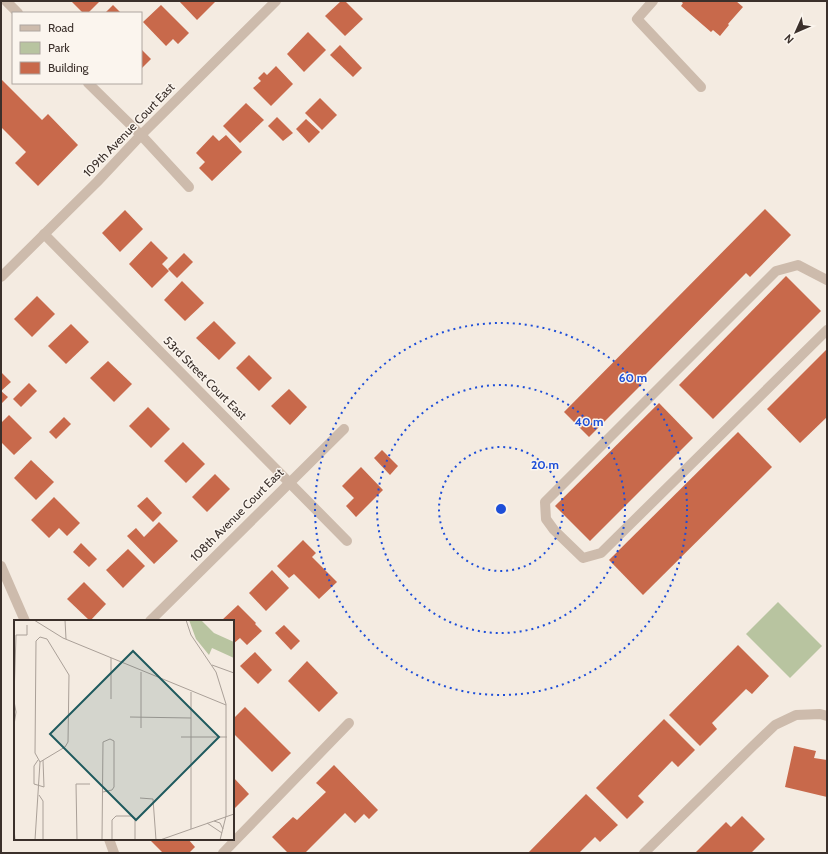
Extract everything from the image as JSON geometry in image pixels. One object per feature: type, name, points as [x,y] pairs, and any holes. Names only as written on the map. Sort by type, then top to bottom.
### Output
[{"type":"street","points":[[6,1],[17,12]]},
{"type":"street","name":"109th Avenue Court East","points":[[1,278],[98,182],[141,135],[276,1]]},
{"type":"street","points":[[653,1],[637,19],[701,88]]},
{"type":"street","points":[[89,84],[141,135],[189,187]]},
{"type":"street","name":"53rd Street Court East","points":[[44,234],[347,540]]},
{"type":"street","points":[[827,280],[798,265],[776,271],[545,502],[546,518],[554,530],[583,558],[601,553],[827,330]]},
{"type":"street","name":"108th Avenue Court East","points":[[151,620],[289,481],[344,429]]},
{"type":"street","points":[[1,566],[25,620]]},
{"type":"street","points":[[644,853],[775,725],[796,715],[820,714],[827,716]]},
{"type":"street","points":[[223,853],[349,722]]},
{"type":"street","points":[[109,840],[114,853]]},
{"type":"green space","points":[[778,602],[822,646],[790,678],[746,634]]},
{"type":"building","points":[[71,1],[100,1],[89,12],[82,12]]},
{"type":"building","points":[[179,1],[216,1],[197,20]]},
{"type":"building","points":[[341,1],[345,1],[363,19],[345,36],[325,16]]},
{"type":"building","points":[[680,1],[736,1],[743,7],[720,36],[713,30],[711,32],[681,6],[683,3]]},
{"type":"building","points":[[113,5],[120,12],[106,12]]},
{"type":"building","points":[[161,5],[189,33],[178,44],[173,39],[166,46],[143,22]]},
{"type":"building","points":[[308,32],[326,50],[304,72],[287,54]]},
{"type":"building","points":[[340,45],[362,68],[353,77],[330,55]]},
{"type":"building","points":[[142,50],[151,59],[142,68]]},
{"type":"building","points":[[276,66],[293,84],[271,106],[253,88],[261,81],[258,78],[264,72],[267,75]]},
{"type":"building","points":[[1,79],[42,120],[48,114],[78,145],[38,186],[15,163],[26,152],[1,127]]},
{"type":"building","points":[[320,98],[337,115],[322,130],[305,113]]},
{"type":"building","points":[[246,103],[264,120],[240,143],[223,126]]},
{"type":"building","points":[[277,117],[293,133],[283,141],[268,126]]},
{"type":"building","points":[[306,119],[320,132],[309,143],[296,129]]},
{"type":"building","points":[[213,135],[219,141],[226,135],[242,152],[212,181],[199,168],[205,162],[196,153]]},
{"type":"building","points":[[765,209],[791,235],[750,277],[746,273],[643,377],[646,380],[589,437],[564,412]]},
{"type":"building","points":[[125,210],[143,229],[120,252],[102,233]]},
{"type":"building","points":[[151,241],[168,258],[162,264],[169,271],[152,288],[129,264]]},
{"type":"building","points":[[184,253],[193,262],[177,278],[168,269]]},
{"type":"building","points":[[786,276],[821,311],[713,419],[679,385]]},
{"type":"building","points":[[182,281],[204,303],[185,321],[164,300]]},
{"type":"building","points":[[37,296],[55,314],[32,337],[14,319]]},
{"type":"building","points":[[214,321],[236,343],[219,360],[196,338]]},
{"type":"building","points":[[71,324],[89,342],[66,364],[48,346]]},
{"type":"building","points":[[827,349],[827,417],[800,443],[767,409]]},
{"type":"building","points":[[249,355],[272,378],[259,391],[236,368]]},
{"type":"building","points":[[108,361],[132,384],[114,402],[90,378]]},
{"type":"building","points":[[1,372],[11,382],[1,391]]},
{"type":"building","points":[[29,383],[37,391],[21,407],[13,399]]},
{"type":"building","points":[[289,389],[307,407],[290,425],[271,406]]},
{"type":"building","points":[[1,391],[8,397],[1,404]]},
{"type":"building","points":[[659,403],[693,438],[590,541],[555,506]]},
{"type":"building","points":[[148,407],[170,429],[151,448],[129,426]]},
{"type":"building","points":[[9,415],[32,438],[14,455],[1,442],[1,423]]},
{"type":"building","points":[[64,417],[71,424],[56,439],[49,432]]},
{"type":"building","points":[[738,432],[772,467],[643,595],[609,560]]},
{"type":"building","points":[[183,442],[205,464],[186,483],[164,461]]},
{"type":"building","points":[[382,450],[398,466],[390,475],[374,458]]},
{"type":"building","points":[[31,460],[54,482],[36,500],[14,478]]},
{"type":"building","points":[[361,467],[383,490],[356,517],[346,506],[354,498],[342,486]]},
{"type":"building","points":[[215,474],[230,489],[207,512],[192,497]]},
{"type":"building","points":[[54,497],[80,523],[67,536],[59,528],[49,538],[31,520]]},
{"type":"building","points":[[147,497],[162,513],[153,522],[137,506]]},
{"type":"building","points":[[159,522],[178,541],[154,564],[127,536],[136,528],[144,537]]},
{"type":"building","points":[[303,540],[316,553],[312,557],[337,582],[319,599],[294,574],[289,578],[277,566]]},
{"type":"building","points":[[81,543],[97,559],[89,567],[73,552]]},
{"type":"building","points":[[128,549],[145,566],[123,588],[106,570]]},
{"type":"building","points":[[272,570],[289,588],[266,611],[249,593]]},
{"type":"building","points":[[84,582],[106,604],[91,620],[89,620],[67,599]]},
{"type":"building","points":[[238,605],[262,631],[247,645],[240,638],[234,643],[234,620],[222,620]]},
{"type":"building","points":[[284,625],[300,641],[291,650],[275,633]]},
{"type":"building","points":[[738,645],[769,676],[752,694],[746,689],[712,723],[717,729],[700,746],[669,715]]},
{"type":"building","points":[[255,652],[272,670],[258,684],[240,666]]},
{"type":"building","points":[[307,661],[338,693],[319,712],[288,681]]},
{"type":"building","points":[[245,707],[291,753],[272,772],[234,734],[234,718]]},
{"type":"building","points":[[664,719],[695,750],[678,767],[672,761],[638,796],[644,802],[627,819],[596,788]]},
{"type":"building","points":[[794,746],[816,751],[814,758],[827,760],[827,797],[785,787]]},
{"type":"building","points":[[334,765],[378,810],[369,819],[364,814],[355,823],[345,813],[305,853],[288,853],[272,837],[293,817],[297,820],[326,792],[316,783]]},
{"type":"building","points":[[234,778],[249,794],[234,809]]},
{"type":"building","points":[[586,794],[618,825],[600,842],[595,837],[579,853],[528,853]]},
{"type":"building","points":[[742,816],[765,839],[751,853],[695,853],[726,822],[731,827]]},
{"type":"building","points":[[150,840],[189,840],[195,847],[189,853],[163,853]]}]
